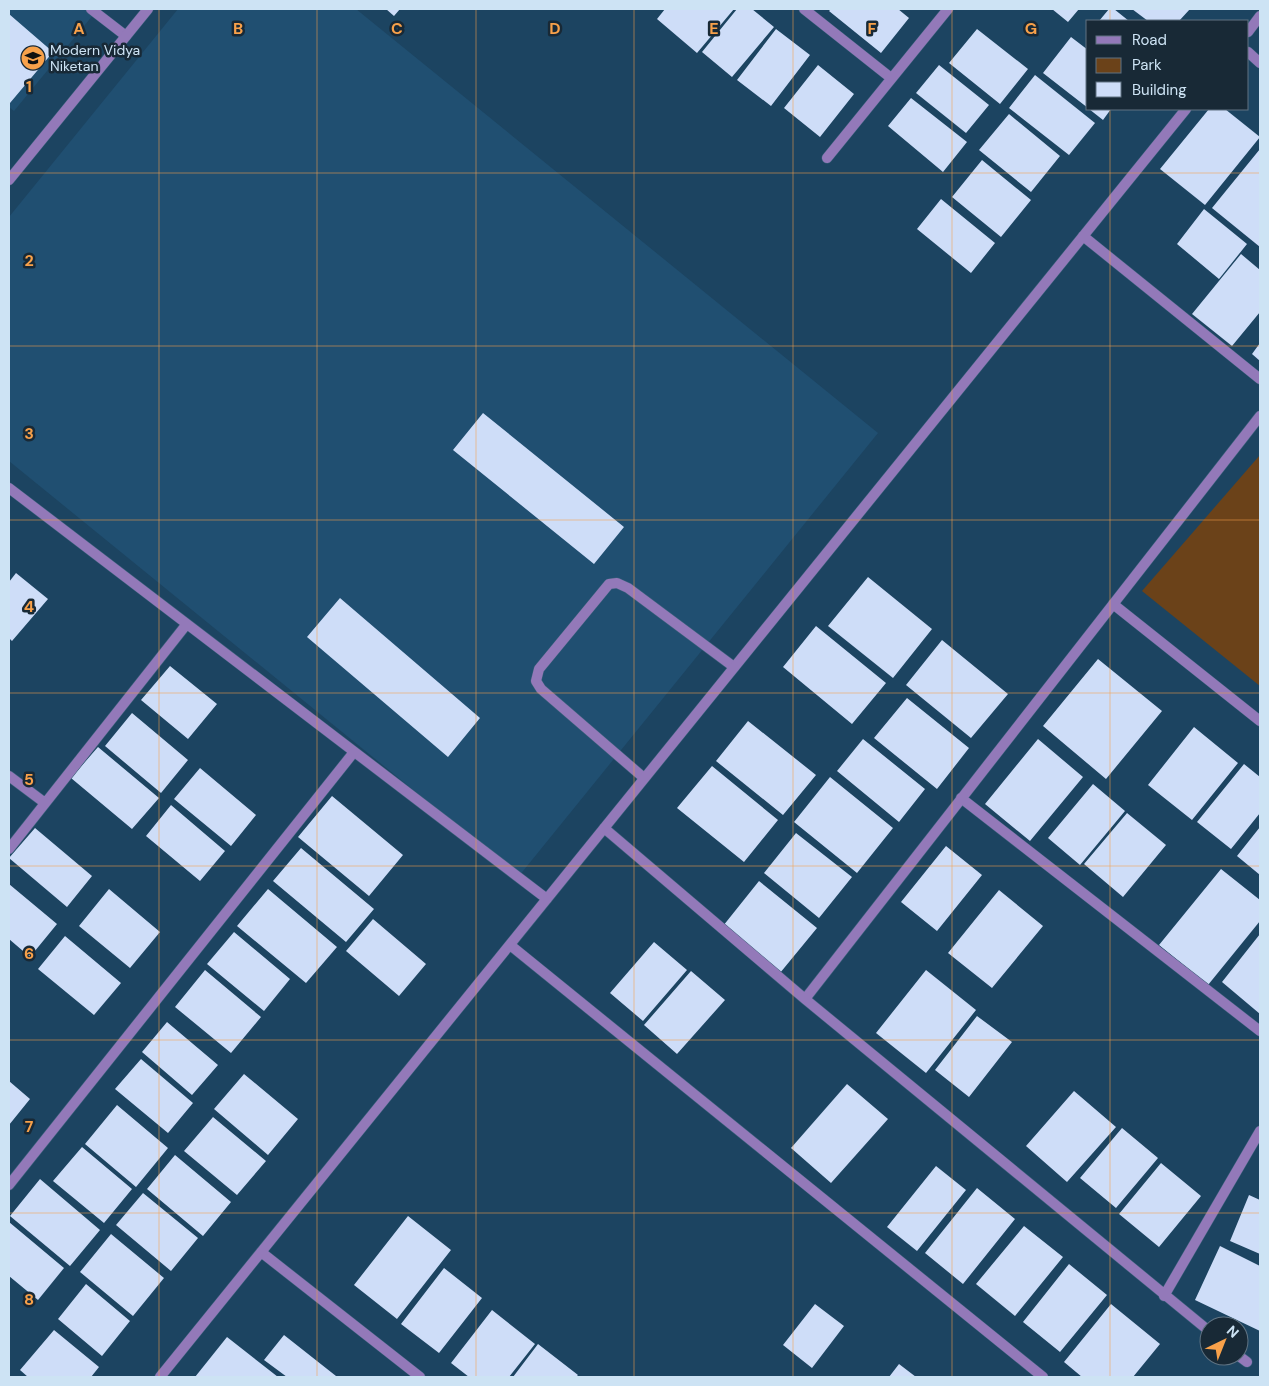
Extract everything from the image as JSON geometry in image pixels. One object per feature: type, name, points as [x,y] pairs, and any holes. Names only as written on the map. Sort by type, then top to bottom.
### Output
[{"type":"street","points":[[91,9],[126,36]]},
{"type":"street","points":[[9,180],[148,9]]},
{"type":"street","points":[[804,9],[891,78]]},
{"type":"street","points":[[827,158],[948,9]]},
{"type":"street","points":[[1249,31],[1260,16]]},
{"type":"street","points":[[1249,53],[1260,63]]},
{"type":"street","points":[[160,1377],[1185,110]]},
{"type":"street","points":[[1083,236],[1260,380]]},
{"type":"street","points":[[805,999],[1260,416]]},
{"type":"street","points":[[9,488],[547,899]]},
{"type":"street","points":[[644,778],[541,689],[536,681],[539,669],[609,584],[617,583],[628,588],[734,667]]},
{"type":"street","points":[[1113,604],[1260,721]]},
{"type":"street","points":[[9,849],[186,624]]},
{"type":"street","points":[[9,1186],[354,752]]},
{"type":"street","points":[[9,776],[45,803]]},
{"type":"street","points":[[961,798],[1260,1031]]},
{"type":"street","points":[[604,828],[805,999],[1199,1323]]},
{"type":"street","points":[[510,945],[1043,1377]]},
{"type":"street","points":[[1164,1296],[1260,1131]]},
{"type":"street","points":[[261,1252],[420,1377]]},
{"type":"shaded area","name":"Modern Vidya Niketan","points":[[9,9],[98,9],[14,111],[9,107]]},
{"type":"shaded area","points":[[178,9],[356,9],[878,433],[519,876],[9,461],[9,217]]},
{"type":"green space","points":[[1260,455],[1260,686],[1142,591]]},
{"type":"building","points":[[386,9],[400,9],[394,16]]},
{"type":"building","points":[[665,9],[734,9],[697,53],[657,19]]},
{"type":"building","points":[[737,9],[752,9],[774,27],[732,77],[702,52]]},
{"type":"building","points":[[831,9],[898,9],[909,18],[881,53],[829,11]]},
{"type":"building","points":[[1052,9],[1079,9],[1068,22]]},
{"type":"building","points":[[1109,9],[1114,9],[1128,20],[1100,20]]},
{"type":"building","points":[[1132,9],[1190,9],[1180,20],[1147,20]]},
{"type":"building","points":[[9,14],[53,52],[10,103],[9,101]]},
{"type":"building","points":[[776,29],[810,55],[771,106],[737,80]]},
{"type":"building","points":[[977,29],[1028,69],[1000,104],[949,63]]},
{"type":"building","points":[[1071,37],[1086,48],[1086,106],[1043,73]]},
{"type":"building","points":[[818,65],[854,94],[820,137],[784,108]]},
{"type":"building","points":[[939,65],[989,105],[966,133],[916,93]]},
{"type":"building","points":[[1035,75],[1095,123],[1069,155],[1009,108]]},
{"type":"building","points":[[911,98],[967,142],[943,172],[888,126]]},
{"type":"building","points":[[1090,110],[1110,110],[1103,120]]},
{"type":"building","points":[[1208,110],[1226,110],[1260,137],[1205,205],[1160,169]]},
{"type":"building","points":[[1009,114],[1060,156],[1031,192],[979,150]]},
{"type":"building","points":[[1260,149],[1260,247],[1212,208]]},
{"type":"building","points":[[982,160],[1031,200],[1001,237],[952,197]]},
{"type":"building","points":[[941,199],[995,243],[971,273],[917,229]]},
{"type":"building","points":[[1204,209],[1247,244],[1219,279],[1177,244]]},
{"type":"building","points":[[1241,254],[1260,270],[1260,312],[1232,346],[1192,314]]},
{"type":"building","points":[[1260,343],[1260,361],[1252,354]]},
{"type":"building","points":[[483,413],[624,527],[594,564],[453,450]]},
{"type":"building","points":[[16,573],[48,599],[12,641],[9,638],[9,582]]},
{"type":"building","points":[[868,577],[932,629],[893,678],[828,626]]},
{"type":"building","points":[[340,598],[480,718],[448,757],[307,637]]},
{"type":"building","points":[[816,626],[886,683],[852,724],[783,667]]},
{"type":"building","points":[[942,640],[1008,694],[971,738],[906,685]]},
{"type":"building","points":[[1098,659],[1162,711],[1106,779],[1043,726]]},
{"type":"building","points":[[170,666],[217,704],[188,739],[141,700]]},
{"type":"building","points":[[907,698],[969,748],[937,789],[874,738]]},
{"type":"building","points":[[132,713],[188,760],[161,793],[105,746]]},
{"type":"building","points":[[748,721],[816,775],[783,815],[716,761]]},
{"type":"building","points":[[1194,727],[1238,763],[1192,820],[1148,785]]},
{"type":"building","points":[[863,739],[925,789],[899,822],[837,771]]},
{"type":"building","points":[[1038,739],[1083,777],[1030,841],[985,804]]},
{"type":"building","points":[[98,747],[159,798],[132,829],[71,778]]},
{"type":"building","points":[[1244,764],[1260,777],[1260,813],[1231,849],[1197,822]]},
{"type":"building","points":[[712,766],[778,820],[744,862],[677,808]]},
{"type":"building","points":[[200,768],[256,815],[231,846],[174,799]]},
{"type":"building","points":[[830,777],[893,828],[857,873],[794,822]]},
{"type":"building","points":[[1093,784],[1125,811],[1080,865],[1048,838]]},
{"type":"building","points":[[332,796],[403,855],[369,896],[298,837]]},
{"type":"building","points":[[171,805],[225,851],[200,881],[146,836]]},
{"type":"building","points":[[1127,813],[1166,845],[1123,897],[1084,864]]},
{"type":"building","points":[[1260,827],[1260,875],[1237,856]]},
{"type":"building","points":[[35,828],[92,876],[67,907],[9,858]]},
{"type":"building","points":[[796,833],[852,877],[819,918],[764,873]]},
{"type":"building","points":[[946,846],[982,875],[937,931],[901,902]]},
{"type":"building","points":[[301,848],[374,909],[346,942],[273,881]]},
{"type":"building","points":[[1221,869],[1260,900],[1260,921],[1208,985],[1159,945]]},
{"type":"building","points":[[759,881],[817,928],[780,973],[723,926]]},
{"type":"building","points":[[9,884],[57,924],[30,957],[9,939]]},
{"type":"building","points":[[109,889],[160,932],[130,968],[79,926]]},
{"type":"building","points":[[268,889],[337,947],[306,983],[237,926]]},
{"type":"building","points":[[999,890],[1043,926],[992,988],[948,953]]},
{"type":"building","points":[[373,919],[426,964],[399,996],[346,951]]},
{"type":"building","points":[[234,932],[290,979],[264,1011],[207,964]]},
{"type":"building","points":[[1260,934],[1260,1014],[1222,982]]},
{"type":"building","points":[[65,936],[121,983],[94,1015],[38,969]]},
{"type":"building","points":[[654,942],[687,970],[643,1021],[610,993]]},
{"type":"building","points":[[205,970],[261,1017],[231,1053],[175,1007]]},
{"type":"building","points":[[926,970],[976,1010],[926,1073],[876,1033]]},
{"type":"building","points":[[691,971],[725,1000],[677,1054],[644,1025]]},
{"type":"building","points":[[977,1016],[1012,1042],[969,1097],[935,1070]]},
{"type":"building","points":[[167,1022],[218,1065],[192,1095],[142,1052]]},
{"type":"building","points":[[141,1059],[193,1103],[168,1133],[115,1089]]},
{"type":"building","points":[[244,1074],[298,1119],[268,1155],[214,1109]]},
{"type":"building","points":[[9,1081],[30,1099],[9,1125]]},
{"type":"building","points":[[847,1084],[888,1119],[831,1183],[791,1148]]},
{"type":"building","points":[[1074,1091],[1116,1127],[1067,1182],[1026,1146]]},
{"type":"building","points":[[117,1105],[168,1148],[136,1187],[85,1144]]},
{"type":"building","points":[[213,1117],[266,1161],[237,1195],[184,1151]]},
{"type":"building","points":[[1122,1128],[1158,1158],[1116,1208],[1080,1178]]},
{"type":"building","points":[[82,1147],[132,1189],[104,1223],[53,1181]]},
{"type":"building","points":[[175,1155],[231,1202],[203,1236],[147,1189]]},
{"type":"building","points":[[1161,1163],[1201,1196],[1159,1247],[1119,1214]]},
{"type":"building","points":[[936,1166],[966,1190],[917,1251],[887,1227]]},
{"type":"building","points":[[40,1179],[100,1230],[70,1266],[10,1216]]},
{"type":"building","points":[[977,1188],[1015,1219],[963,1284],[925,1253]]},
{"type":"building","points":[[143,1193],[198,1238],[171,1271],[116,1225]]},
{"type":"building","points":[[1249,1195],[1260,1200],[1260,1254],[1230,1241]]},
{"type":"building","points":[[408,1216],[451,1250],[397,1319],[354,1285]]},
{"type":"building","points":[[9,1222],[64,1268],[38,1300],[9,1276]]},
{"type":"building","points":[[1024,1226],[1063,1257],[1015,1316],[976,1284]]},
{"type":"building","points":[[111,1234],[164,1278],[133,1316],[80,1272]]},
{"type":"building","points":[[1220,1246],[1260,1266],[1260,1331],[1249,1326],[1249,1316],[1229,1316],[1195,1300]]},
{"type":"building","points":[[1069,1264],[1107,1295],[1060,1352],[1023,1322]]},
{"type":"building","points":[[444,1268],[482,1298],[439,1353],[401,1324]]},
{"type":"building","points":[[86,1284],[130,1321],[102,1356],[58,1319]]},
{"type":"building","points":[[815,1304],[844,1326],[812,1368],[783,1345]]},
{"type":"building","points":[[1111,1304],[1160,1344],[1133,1377],[1082,1377],[1064,1362]]},
{"type":"building","points":[[492,1310],[535,1344],[509,1377],[469,1377],[451,1363]]},
{"type":"building","points":[[54,1330],[99,1367],[91,1377],[28,1377],[20,1370]]},
{"type":"building","points":[[284,1335],[336,1376],[287,1377],[264,1360]]},
{"type":"building","points":[[227,1337],[278,1377],[195,1377]]},
{"type":"building","points":[[538,1344],[578,1375],[576,1377],[513,1377]]},
{"type":"building","points":[[899,1364],[916,1377],[889,1377]]},
{"type":"place","name":"Modern Vidya Niketan","points":[[33,58]]}]
